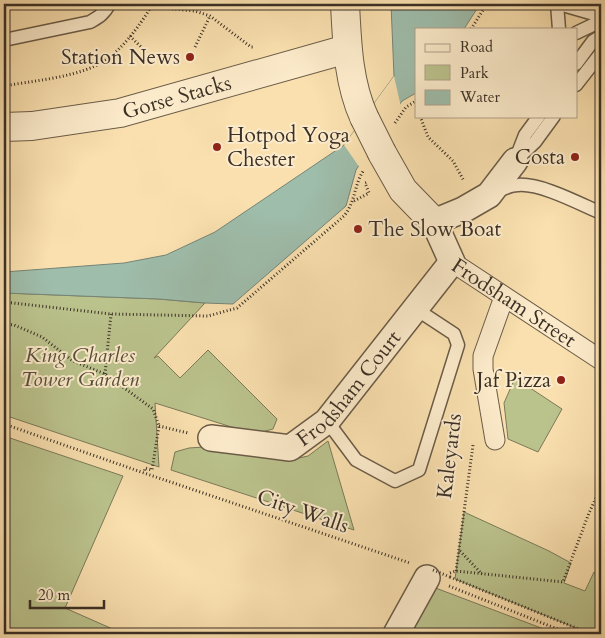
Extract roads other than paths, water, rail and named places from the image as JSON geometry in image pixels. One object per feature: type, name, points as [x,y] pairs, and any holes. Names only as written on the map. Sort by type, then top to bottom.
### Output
[{"type":"street","name":"Frodsham Street","points":[[345,4],[347,49],[359,105],[393,175],[403,190],[434,222],[452,262],[601,360]]},
{"type":"street","name":"Gorse Stacks","points":[[4,127],[32,126],[120,114],[347,49]]},
{"type":"street","points":[[434,222],[482,199],[515,161]]},
{"type":"street","name":"Frodsham Court","points":[[211,438],[290,448],[327,421],[452,262]]},
{"type":"street","name":"Kaleyards","points":[[495,440],[483,368],[483,356],[504,297]]},
{"type":"street","points":[[396,634],[430,571]]},
{"type":"lane","points":[[4,40],[90,22],[100,17],[109,4]]},
{"type":"lane","points":[[559,28],[558,4],[601,16]]},
{"type":"lane","points":[[578,32],[601,21]]},
{"type":"lane","points":[[578,61],[593,41],[601,36]]},
{"type":"lane","points":[[578,82],[601,54]]},
{"type":"lane","points":[[515,161],[525,135],[538,118]]},
{"type":"lane","points":[[515,161],[534,142],[552,118]]},
{"type":"lane","points":[[482,199],[507,187],[528,185],[541,188],[601,213]]},
{"type":"lane","points":[[327,421],[356,460],[395,481],[420,470],[458,345],[454,334],[416,309]]},
{"type":"water","points":[[391,4],[480,4],[465,28],[415,28],[415,94],[402,101],[356,170],[346,206],[233,304],[4,293],[4,272],[124,263],[166,255],[215,232],[344,145],[394,76]]},
{"type":"place","name":"Station News","points":[[190,57]]},
{"type":"place","name":"Hotpod Yoga Chester","points":[[217,147]]},
{"type":"place","name":"Costa","points":[[575,157]]},
{"type":"place","name":"The Slow Boat","points":[[358,229]]},
{"type":"place","name":"Jaf Pizza","points":[[561,380]]},
{"type":"park label","name":"King Charles Tower Garden","points":[[80,367]]}]
